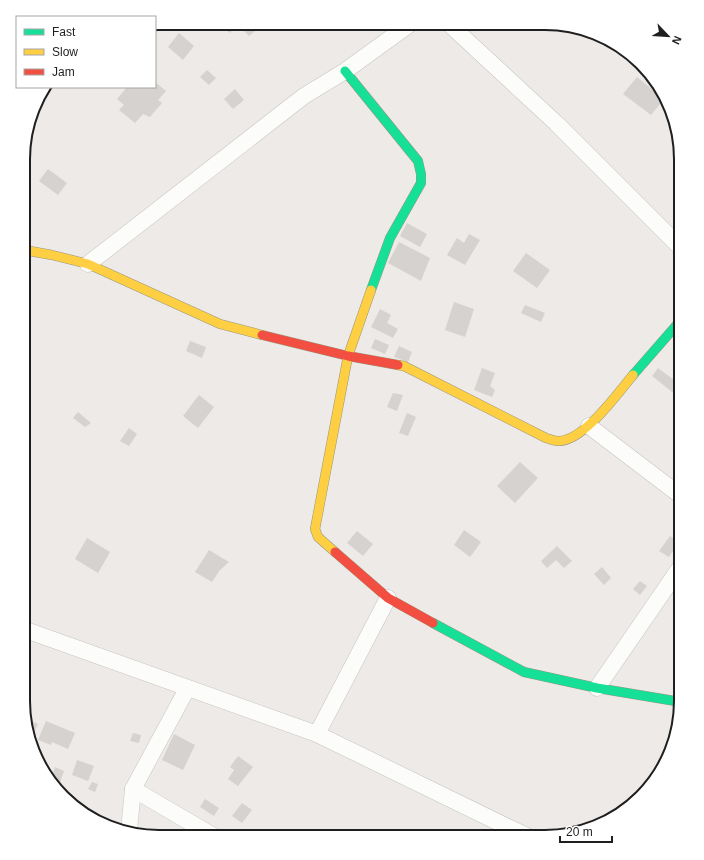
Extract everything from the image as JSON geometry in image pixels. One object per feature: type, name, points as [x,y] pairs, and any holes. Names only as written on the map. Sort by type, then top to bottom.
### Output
[{"type":"street","points":[[88,264],[304,96],[345,71],[402,30]]},
{"type":"street","points":[[455,30],[556,123],[674,241]]},
{"type":"street","points":[[345,71],[418,161],[421,174],[421,183],[390,238],[348,356],[315,528],[318,537],[388,598],[524,672],[597,688],[674,701]]},
{"type":"street","points":[[30,251],[88,264],[220,324],[348,356],[411,368],[546,438],[559,441],[573,437],[589,426],[674,328]]},
{"type":"street","points":[[589,426],[674,491]]},
{"type":"street","points":[[597,688],[674,576]]},
{"type":"street","points":[[317,734],[388,598]]},
{"type":"street","points":[[30,632],[187,689],[317,734],[514,830]]},
{"type":"street","points":[[129,827],[133,789],[187,689]]},
{"type":"street","points":[[133,789],[203,830]]},
{"type":"building","points":[[243,30],[256,30],[249,36]]},
{"type":"building","points":[[179,33],[194,46],[183,60],[168,47]]},
{"type":"building","points":[[207,70],[216,78],[209,85],[200,77]]},
{"type":"building","points":[[637,77],[656,92],[661,103],[651,115],[623,94]]},
{"type":"building","points":[[156,83],[166,91],[158,100],[162,103],[150,117],[143,114],[135,123],[119,110],[124,105],[117,99],[126,88],[156,88]]},
{"type":"building","points":[[235,89],[244,100],[233,109],[224,99]]},
{"type":"building","points":[[48,169],[67,183],[58,195],[39,181]]},
{"type":"building","points":[[407,223],[427,234],[420,247],[400,236]]},
{"type":"building","points":[[469,234],[480,240],[465,265],[447,255],[457,238],[464,243]]},
{"type":"building","points":[[399,242],[430,258],[421,281],[388,263]]},
{"type":"building","points":[[526,253],[550,270],[537,288],[513,271]]},
{"type":"building","points":[[454,302],[474,309],[465,337],[445,330]]},
{"type":"building","points":[[525,305],[545,313],[541,322],[521,313]]},
{"type":"building","points":[[380,309],[391,315],[387,323],[398,329],[393,338],[371,327]]},
{"type":"building","points":[[375,339],[389,345],[385,354],[371,348]]},
{"type":"building","points":[[190,341],[206,347],[202,358],[186,351]]},
{"type":"building","points":[[399,346],[412,352],[408,362],[394,357]]},
{"type":"building","points":[[482,368],[495,373],[490,386],[495,390],[492,397],[474,390]]},
{"type":"building","points":[[658,368],[674,380],[674,393],[652,376]]},
{"type":"building","points":[[393,393],[403,395],[397,411],[387,407]]},
{"type":"building","points":[[199,395],[214,407],[198,428],[183,416]]},
{"type":"building","points":[[78,412],[91,423],[85,427],[73,418]]},
{"type":"building","points":[[407,413],[416,417],[408,436],[399,433]]},
{"type":"building","points":[[129,428],[137,434],[129,446],[120,441]]},
{"type":"building","points":[[520,462],[538,478],[515,503],[497,486]]},
{"type":"building","points":[[464,530],[481,542],[470,557],[454,545]]},
{"type":"building","points":[[357,531],[373,544],[363,556],[347,543]]},
{"type":"building","points":[[670,536],[674,539],[674,550],[669,557],[659,551]]},
{"type":"building","points":[[87,538],[110,552],[98,573],[75,559]]},
{"type":"building","points":[[557,546],[572,561],[564,568],[556,560],[547,568],[541,561]]},
{"type":"building","points":[[209,550],[229,562],[220,570],[212,582],[195,572]]},
{"type":"building","points":[[602,567],[611,578],[604,585],[594,574]]},
{"type":"building","points":[[640,581],[647,586],[640,595],[633,589]]},
{"type":"building","points":[[32,721],[38,724],[34,733]]},
{"type":"building","points":[[46,721],[75,733],[68,749],[52,742],[51,745],[38,740]]},
{"type":"building","points":[[133,733],[141,735],[139,743],[130,741]]},
{"type":"building","points":[[174,734],[195,745],[183,770],[162,760]]},
{"type":"building","points":[[238,756],[253,767],[238,786],[228,779],[234,770],[230,767]]},
{"type":"building","points":[[77,760],[94,766],[88,781],[72,775]]},
{"type":"building","points":[[55,767],[64,771],[60,783],[53,774]]},
{"type":"building","points":[[92,782],[98,784],[95,792],[88,789]]},
{"type":"building","points":[[205,799],[219,808],[214,816],[200,807]]},
{"type":"building","points":[[242,803],[252,810],[242,823],[232,816]]},
{"type":"traffic: fast","points":[[345,71],[418,161],[421,174],[421,183],[390,238],[371,290]]},
{"type":"traffic: fast","points":[[633,375],[674,328]]},
{"type":"traffic: fast","points":[[433,623],[524,672],[597,688],[674,701]]},
{"type":"traffic: slow","points":[[30,251],[88,264],[220,324],[262,335]]},
{"type":"traffic: slow","points":[[335,552],[318,537],[315,529],[348,356],[371,290]]},
{"type":"traffic: slow","points":[[398,365],[404,366],[546,438],[558,441],[568,439],[578,434],[589,425],[633,375]]},
{"type":"traffic: jam","points":[[262,335],[348,356],[398,365]]},
{"type":"traffic: jam","points":[[335,552],[388,598],[433,623]]}]
